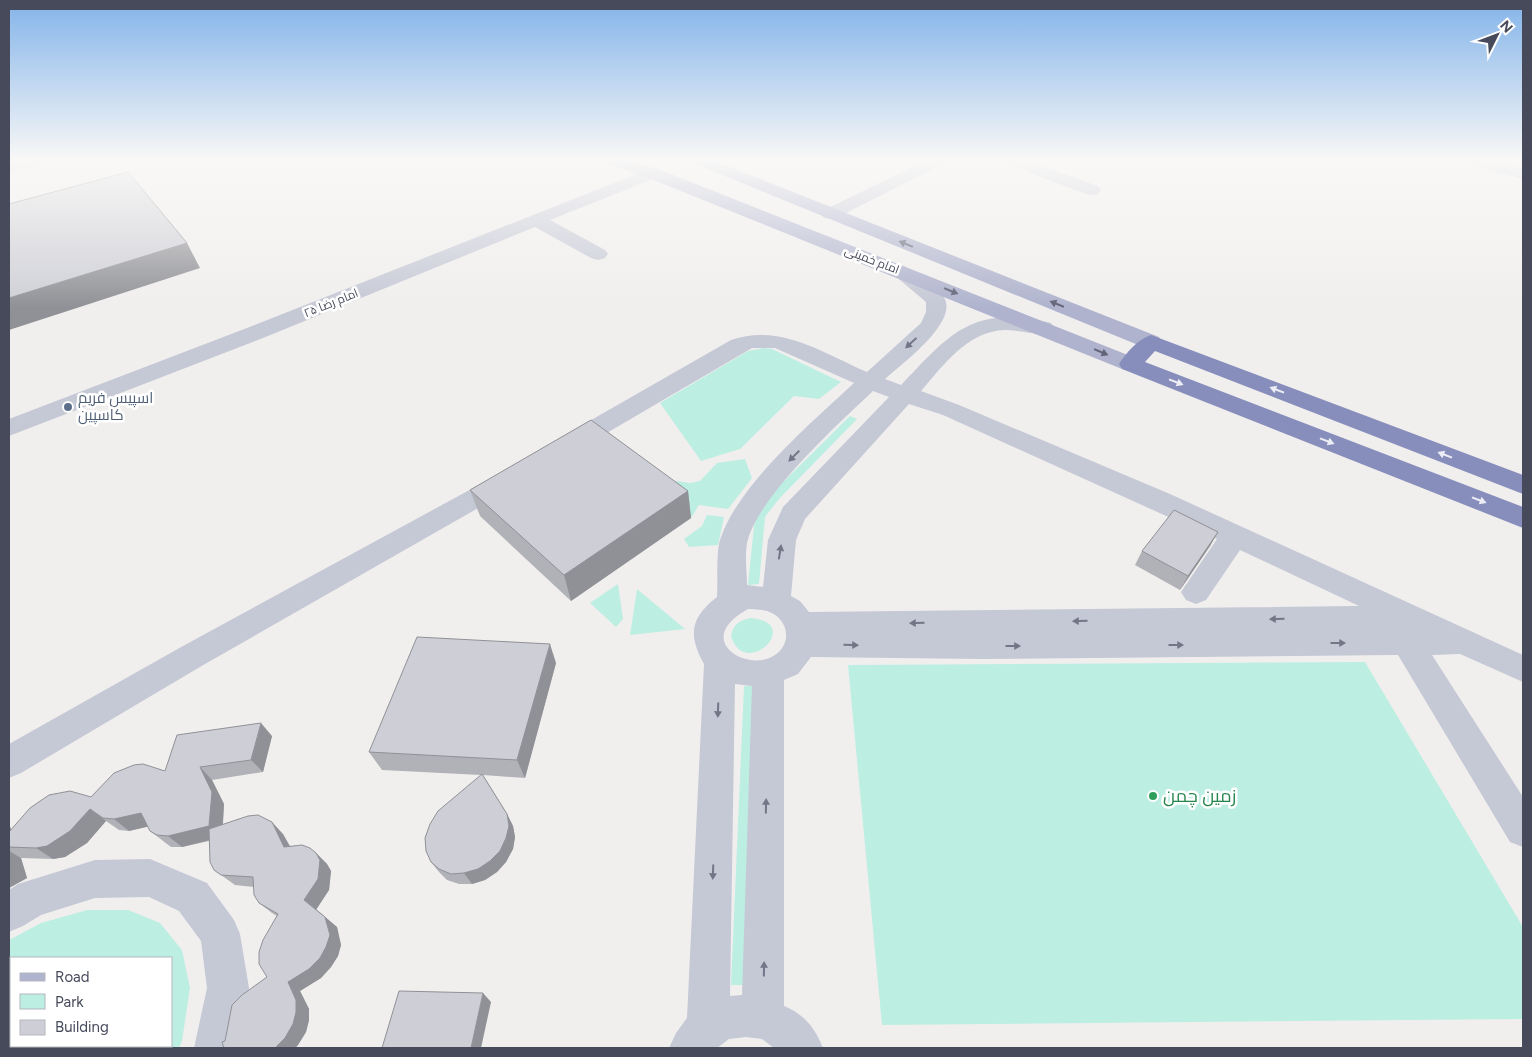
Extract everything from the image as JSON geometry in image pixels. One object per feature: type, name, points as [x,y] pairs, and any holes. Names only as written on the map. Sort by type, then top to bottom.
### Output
[{"type":"highway","points":[[1523,485],[1151,342],[1130,364],[1523,518]]},
{"type":"main road","name":"امام خمینی","points":[[744,209],[1130,364]]},
{"type":"main road","name":"امام خمینی","points":[[819,209],[1151,342]]},
{"type":"street","name":"امام رضا ۲۵","points":[[9,428],[255,333],[564,209]]},
{"type":"street","points":[[830,214],[839,209]]},
{"type":"street","points":[[538,220],[598,254]]},
{"type":"street","points":[[732,602],[733,541],[747,510],[773,476],[842,407],[930,326],[936,312],[936,301],[927,291],[898,270]]},
{"type":"street","points":[[776,600],[782,540],[792,514],[950,346],[962,336],[978,328],[1010,322],[1045,329]]},
{"type":"street","points":[[9,762],[194,655],[537,463],[739,345],[760,339],[782,343],[870,382],[951,410],[1235,535],[1404,626],[1466,642],[1523,669]]},
{"type":"street","points":[[842,407],[880,422]]},
{"type":"street","points":[[1196,592],[1235,535]]},
{"type":"street","points":[[746,597],[776,600],[789,608],[798,618],[801,634],[795,657],[783,667],[768,673],[742,673],[720,661],[712,651],[708,640],[713,618],[721,609],[732,602],[746,597]]},
{"type":"street","points":[[801,634],[1130,633],[1404,626]]},
{"type":"street","points":[[1404,626],[1523,830]]},
{"type":"street","points":[[699,1038],[720,661]]},
{"type":"street","points":[[763,1017],[768,673]]},
{"type":"street","points":[[9,912],[32,898],[94,878],[150,878],[192,897],[220,934],[228,988],[216,1048]]},
{"type":"street","points":[[699,1038],[726,1018],[744,1015],[763,1017],[782,1026],[797,1041],[801,1048]]},
{"type":"green space","points":[[764,348],[772,349],[841,382],[819,399],[794,396],[740,449],[701,461],[660,403],[748,351]]},
{"type":"green space","points":[[850,416],[857,419],[779,499],[765,517],[759,584],[748,585],[755,516],[770,495]]},
{"type":"green space","points":[[745,459],[752,478],[728,509],[699,505],[691,518],[670,480],[690,483],[700,481],[717,463]]},
{"type":"green space","points":[[707,515],[724,517],[718,545],[689,547],[684,539],[702,526]]},
{"type":"green space","points":[[618,584],[623,619],[616,627],[590,603]]},
{"type":"green space","points":[[637,589],[685,629],[630,635]]},
{"type":"green space","points":[[751,618],[766,622],[772,629],[772,638],[766,646],[757,651],[747,653],[738,648],[731,636],[733,628],[738,623]]},
{"type":"green space","name":"زمین چمن","points":[[1365,662],[1523,927],[1523,1019],[882,1025],[848,665]]},
{"type":"green space","points":[[744,686],[758,686],[749,985],[731,985]]},
{"type":"green space","points":[[87,910],[128,910],[160,923],[182,950],[190,988],[182,1041],[179,1048],[9,1048],[9,940],[41,923]]},
{"type":"building","points":[[9,209],[159,209],[187,243],[9,298]]},
{"type":"building","points":[[591,420],[688,491],[564,575],[470,490]]},
{"type":"building","points":[[1174,510],[1218,532],[1188,576],[1142,551]]},
{"type":"building","points":[[417,637],[550,644],[517,760],[369,752]]},
{"type":"building","points":[[261,723],[251,760],[200,767],[212,792],[209,826],[168,836],[157,835],[150,831],[141,813],[114,819],[103,818],[90,809],[70,831],[47,846],[36,848],[9,847],[9,832],[30,808],[49,795],[70,791],[91,797],[114,773],[134,765],[143,764],[165,771],[177,735]]},
{"type":"building","points":[[482,774],[507,814],[509,826],[506,838],[500,851],[478,869],[451,874],[439,869],[431,862],[426,851],[425,838],[430,824],[438,811]]},
{"type":"building","points":[[258,815],[272,822],[284,847],[302,845],[316,853],[320,860],[318,879],[304,900],[325,917],[330,935],[320,958],[309,969],[288,982],[296,1000],[296,1012],[293,1024],[285,1038],[275,1048],[224,1048],[222,1042],[225,1041],[232,1005],[242,995],[267,977],[259,964],[259,952],[263,940],[278,914],[259,903],[254,895],[253,877],[221,875],[214,870],[210,862],[209,829],[248,816]]},
{"type":"building","points":[[399,991],[483,993],[471,1048],[382,1048]]},
{"type":"place","name":"اسپیس فریم کاسپین","points":[[68,407]]},
{"type":"place","name":"زمین چمن","points":[[1153,796]]}]
